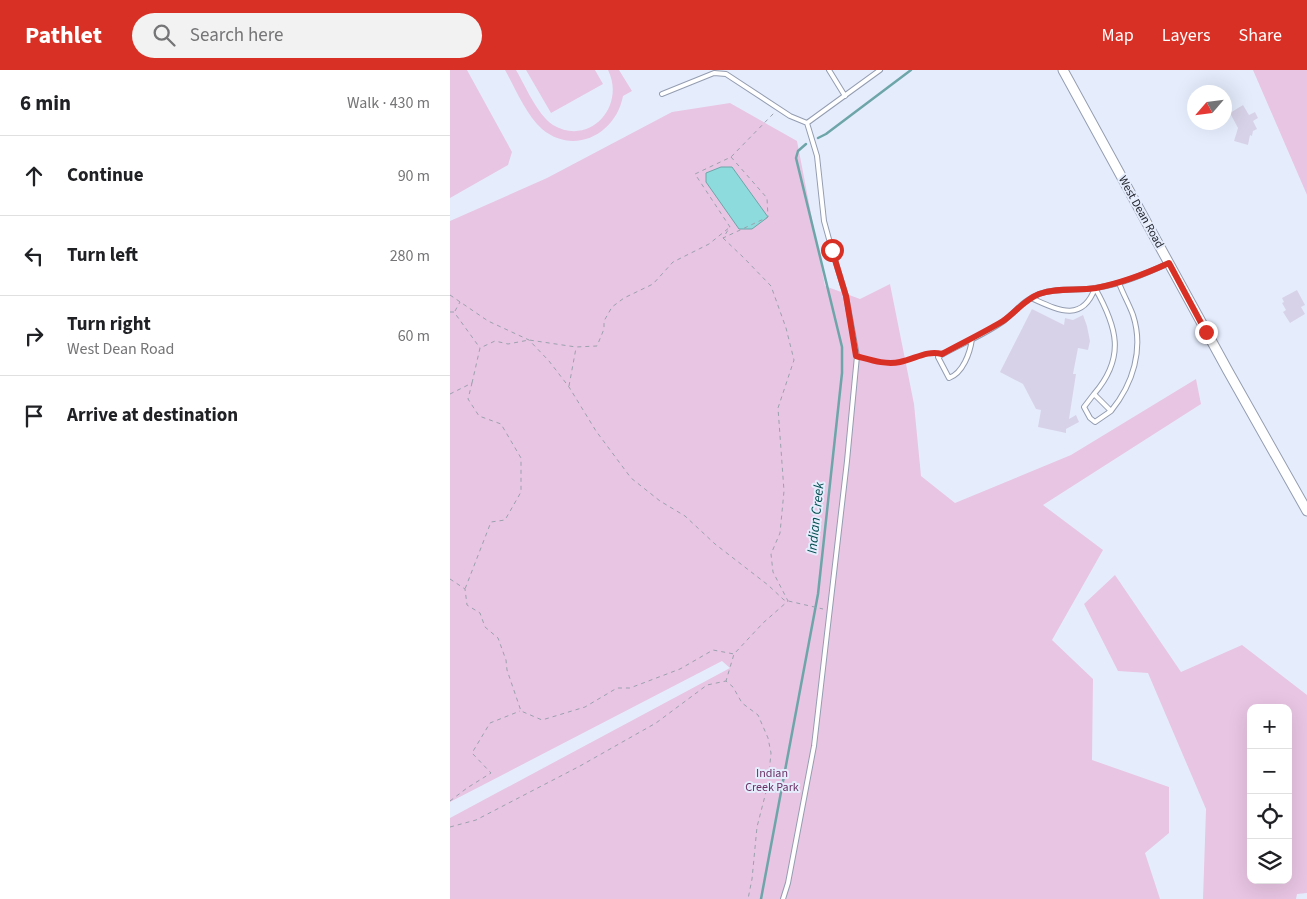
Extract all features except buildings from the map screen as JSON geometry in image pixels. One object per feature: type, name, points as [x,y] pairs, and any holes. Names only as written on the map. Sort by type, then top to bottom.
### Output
[{"type":"street","name":"West Dean Road","points":[[1063,70],[1307,511]]},
{"type":"lane","points":[[829,70],[845,96]]},
{"type":"lane","points":[[807,123],[880,70]]},
{"type":"lane","points":[[662,94],[720,72],[726,74],[778,109],[807,123]]},
{"type":"lane","points":[[783,899],[788,883],[814,746],[848,461],[856,356],[846,296],[824,221],[817,156],[807,123]]},
{"type":"lane","points":[[972,339],[971,348],[957,375],[949,378],[938,357],[1005,320],[1016,308],[1031,298],[1050,290],[1095,288],[1119,283],[1169,263]]},
{"type":"lane","points":[[1095,288],[1111,321],[1115,346],[1109,372],[1084,407],[1090,418],[1095,422],[1111,410],[1128,387],[1136,358],[1137,344],[1133,316],[1119,283]]},
{"type":"lane","points":[[1031,298],[1062,311],[1072,311],[1091,299],[1095,288]]},
{"type":"lane","points":[[1094,394],[1111,410]]},
{"type":"path","points":[[730,227],[695,174],[731,157],[778,109]]},
{"type":"path","points":[[723,238],[768,217],[767,198],[731,157]]},
{"type":"path","points":[[723,238],[730,227]]},
{"type":"path","points":[[450,295],[488,321],[529,340],[576,347],[597,346],[604,329],[604,321],[612,307],[624,298],[653,284],[673,262],[709,244],[730,227]]},
{"type":"path","points":[[723,238],[771,286],[786,328],[794,360],[778,408],[784,491],[780,533],[771,554],[773,572],[788,601]]},
{"type":"path","points":[[454,312],[461,301]]},
{"type":"path","points":[[454,312],[480,348],[468,399],[479,416],[501,424],[521,458],[521,492],[504,520],[491,522],[465,589],[468,605],[480,613],[485,627],[498,638],[521,711]]},
{"type":"path","points":[[480,348],[495,341],[508,344],[529,340]]},
{"type":"path","points":[[529,340],[549,361],[569,387],[596,431],[631,478],[660,500],[686,516],[715,544],[768,585],[784,600],[830,610]]},
{"type":"path","points":[[569,387],[576,347]]},
{"type":"path","points":[[856,356],[878,362],[899,362],[933,352],[942,354]]},
{"type":"path","points":[[450,394],[472,383]]},
{"type":"path","points":[[450,579],[465,589]]},
{"type":"path","points":[[726,682],[734,654],[763,623],[788,601]]},
{"type":"path","points":[[450,800],[491,773],[472,753],[490,723],[521,711],[542,720],[585,707],[617,688],[630,688],[680,670],[713,650],[734,654]]},
{"type":"path","points":[[450,827],[476,820],[572,770],[656,722],[707,685],[726,682],[734,687],[742,703],[758,716],[768,738],[771,753],[768,784],[757,827],[748,899]]},
{"type":"green space","points":[[450,70],[467,70],[512,152],[508,165],[450,198]]},
{"type":"green space","points":[[505,70],[516,70],[532,100],[547,120],[553,125],[567,130],[580,131],[591,127],[601,119],[608,109],[612,97],[612,84],[608,70],[619,70],[632,91],[623,96],[619,109],[612,121],[603,130],[592,137],[567,141],[554,137],[536,123],[526,109]]},
{"type":"green space","points":[[526,70],[595,70],[603,84],[551,113]]},
{"type":"green space","points":[[1253,70],[1307,70],[1307,195]]},
{"type":"green space","name":"Indian Creek Park","points":[[730,103],[797,141],[825,286],[860,299],[890,284],[914,404],[921,476],[955,503],[1071,455],[1196,379],[1201,404],[1043,505],[1103,550],[1052,640],[1093,679],[1092,760],[1169,787],[1169,833],[1145,853],[1160,899],[450,899],[450,818],[730,668],[722,661],[450,802],[450,221],[547,178],[672,112]]},
{"type":"green space","points":[[1115,575],[1181,672],[1242,645],[1307,695],[1307,893],[1297,894],[1296,899],[1203,899],[1206,809],[1148,673],[1118,671],[1084,604]]},
{"type":"shaded area","points":[[721,167],[732,167],[768,217],[752,229],[739,229],[706,182],[706,173]]},
{"type":"waterway","name":"Indian Creek","points":[[818,138],[911,70]]},
{"type":"waterway","name":"Indian Creek","points":[[761,899],[818,594],[842,373],[842,347],[796,158],[798,151],[806,144]]},
{"type":"route","points":[[832,250],[846,296],[856,356],[878,362],[899,362],[933,352],[942,354],[1005,320],[1016,308],[1038,294],[1050,290],[1095,288],[1111,285],[1129,280],[1169,263],[1206,332]]}]
